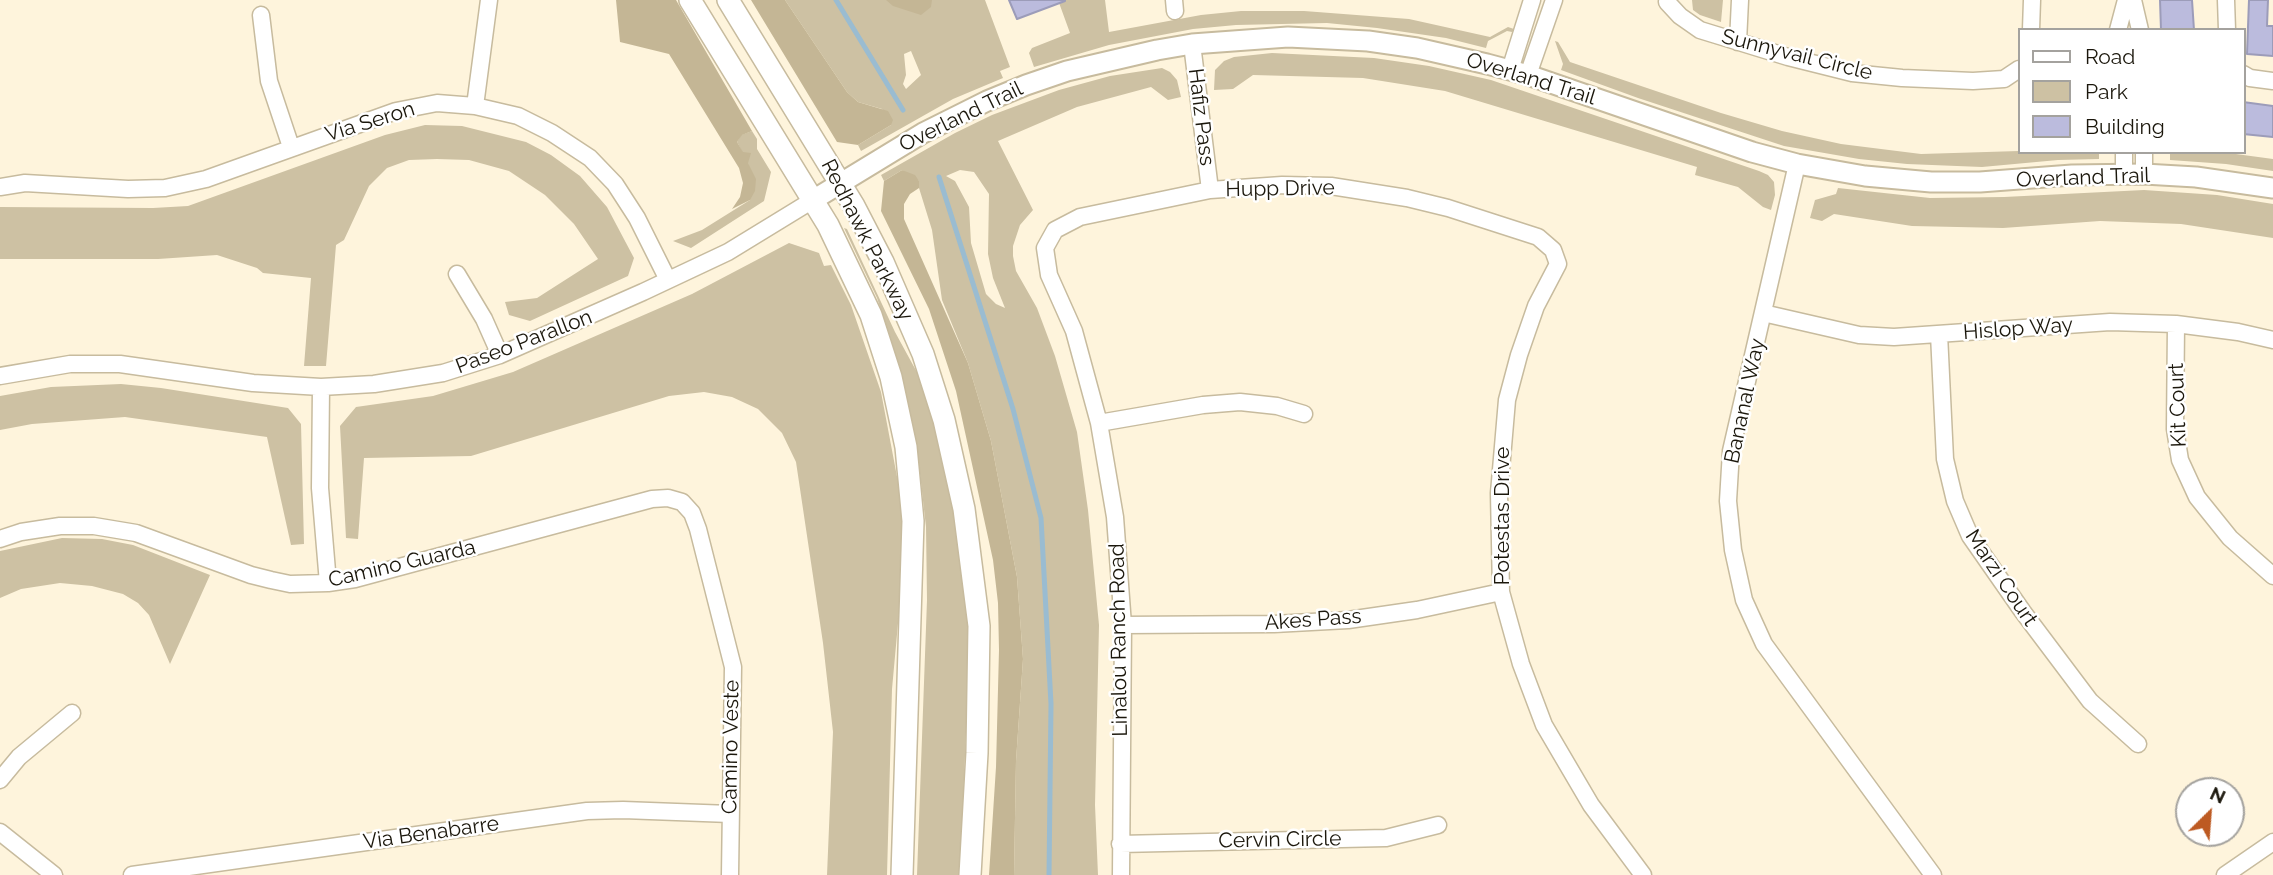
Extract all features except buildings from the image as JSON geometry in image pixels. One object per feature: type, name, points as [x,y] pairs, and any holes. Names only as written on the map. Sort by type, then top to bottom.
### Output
[{"type":"main road","name":"Redhawk Parkway","points":[[690,0],[834,236],[871,315],[891,377],[906,447],[913,521],[902,875]]},
{"type":"main road","name":"Redhawk Parkway","points":[[728,0],[840,183],[883,262],[923,354],[944,420],[964,509],[979,626],[977,752],[970,875]]},
{"type":"street","points":[[475,106],[489,0]]},
{"type":"street","points":[[1519,73],[1532,0]]},
{"type":"street","points":[[1519,73],[1554,0]]},
{"type":"street","points":[[1738,42],[1740,0]]},
{"type":"street","points":[[2031,28],[2032,0]]},
{"type":"street","points":[[2119,28],[2126,0]]},
{"type":"street","points":[[2133,0],[2140,28]]},
{"type":"street","points":[[2225,0],[2227,28]]},
{"type":"street","name":"Sunnyvail Circle","points":[[1667,2],[1680,16],[1700,30],[1852,72],[1902,78],[1973,81],[2004,79],[2018,70]]},
{"type":"street","points":[[261,15],[270,81],[291,147]]},
{"type":"street","name":"Overland Trail","points":[[813,200],[923,133],[1013,90],[1067,71],[1192,44],[1288,37],[1368,41],[1417,48],[1519,73],[1752,152],[1797,164],[1865,176],[1931,182],[1980,182],[2144,174],[2196,177],[2273,188]]},
{"type":"street","name":"Hafiz Pass","points":[[1192,44],[1210,190]]},
{"type":"street","points":[[2245,75],[2273,81]]},
{"type":"street","name":"Via Seron","points":[[0,187],[25,183],[128,189],[164,188],[206,179],[396,111],[437,103],[475,106],[518,116],[552,132],[590,158],[615,184],[637,218],[668,280]]},
{"type":"street","points":[[2124,154],[2124,174]]},
{"type":"street","points":[[2144,154],[2144,174]]},
{"type":"street","name":"Bananal Way","points":[[1797,164],[1731,451],[1728,501],[1733,550],[1744,600],[1763,644],[1933,875]]},
{"type":"street","name":"Hupp Drive","points":[[1045,248],[1055,230],[1080,217],[1210,190],[1282,185],[1331,186],[1408,198],[1525,233]]},
{"type":"street","name":"Paseo Parallon","points":[[0,376],[70,365],[120,364],[253,383],[321,387],[374,384],[443,373],[500,355],[586,319],[729,252],[813,200]]},
{"type":"street","name":"Potestas Drive","points":[[1525,233],[1538,237],[1553,250],[1558,264],[1535,306],[1507,400],[1499,493],[1502,592],[1521,664],[1544,725],[1591,805],[1643,875]]},
{"type":"street","name":"Linalou Ranch Road","points":[[1045,248],[1049,275],[1074,331],[1099,422],[1115,517],[1123,625],[1121,875]]},
{"type":"street","points":[[457,274],[484,318],[500,355]]},
{"type":"street","name":"Hislop Way","points":[[1763,313],[1859,335],[1894,337],[2110,322],[2176,324],[2238,332],[2273,340]]},
{"type":"street","name":"Kit Court","points":[[2176,324],[2175,429],[2180,460],[2197,498],[2230,538],[2273,576]]},
{"type":"street","name":"Marzi Court","points":[[1939,334],[1945,459],[1955,501],[1970,536],[2022,612],[2090,701],[2138,744]]},
{"type":"street","points":[[321,387],[320,488],[328,583]]},
{"type":"street","points":[[1099,422],[1202,405],[1240,402],[1277,406],[1304,414]]},
{"type":"street","name":"Camino Guarda","points":[[0,539],[21,532],[60,526],[94,526],[136,533],[238,571],[271,580],[290,584],[328,583],[355,579],[652,499],[668,498],[682,502]]},
{"type":"street","name":"Camino Veste","points":[[682,502],[692,513],[698,529],[733,667],[730,875]]},
{"type":"street","name":"Akes Pass","points":[[1123,625],[1274,624],[1348,620],[1417,610],[1502,592]]},
{"type":"street","points":[[0,780],[19,757],[72,713]]},
{"type":"street","name":"Via Benabarre","points":[[132,875],[587,811],[730,814]]},
{"type":"street","name":"Cervin Circle","points":[[1120,844],[1386,838],[1438,825]]},
{"type":"street","points":[[0,832],[54,875]]},
{"type":"street","points":[[2225,875],[2273,842]]},
{"type":"green space","points":[[785,0],[985,0],[1010,67],[1000,71],[1003,78],[953,99],[861,151],[858,145],[891,125],[882,109],[858,102],[847,92]],"holes":[[[911,51],[921,75],[906,89],[903,84],[906,75],[904,54]]]},
{"type":"green space","points":[[1058,0],[1105,0],[1109,32],[1201,15],[1241,11],[1304,11],[1409,19],[1490,37],[1508,27],[1514,29],[1488,41],[1486,48],[1446,38],[1327,23],[1236,25],[1193,29],[1109,45],[1034,67],[1029,53],[1032,48],[1070,33]]},
{"type":"green space","points":[[1692,0],[1723,0],[1721,22],[1693,10]]},
{"type":"green space","points":[[1555,41],[1570,62],[1721,113],[1782,131],[1841,144],[1921,154],[2018,151],[2018,154],[2099,154],[2099,159],[1982,167],[1907,164],[1784,146],[1561,70],[1563,64]]},
{"type":"green space","points":[[1272,53],[1374,58],[1429,66],[1491,80],[1768,175],[1774,182],[1775,195],[1771,210],[1763,207],[1738,187],[1695,175],[1697,167],[1445,91],[1363,78],[1253,75],[1233,89],[1214,90],[1215,70],[1224,61],[1234,57]]},
{"type":"green space","points":[[1162,68],[1177,80],[1181,97],[1168,100],[1151,87],[1077,107],[998,141],[1033,210],[1020,225],[1013,246],[1013,256],[1016,271],[1037,308],[1055,356],[1077,432],[1099,625],[1095,805],[1098,875],[1014,875],[1016,761],[1023,659],[1017,577],[991,441],[968,363],[942,300],[932,230],[919,181],[902,170],[884,181],[881,175],[992,115],[1059,90],[1110,76]],"holes":[[[960,170],[974,172],[989,194],[988,254],[993,278],[1005,308],[996,304],[986,294],[971,243],[969,207],[955,181],[946,176]]]},
{"type":"green space","points":[[425,125],[462,126],[526,142],[551,155],[580,176],[607,207],[634,258],[628,276],[530,321],[509,315],[505,302],[537,298],[598,259],[574,224],[545,195],[509,171],[469,160],[437,159],[409,160],[387,168],[369,186],[344,240],[336,245],[326,366],[304,366],[311,278],[263,273],[257,268],[217,255],[158,259],[0,259],[0,207],[188,206],[385,135]]},
{"type":"green space","points":[[752,131],[757,139],[757,149],[771,172],[764,201],[691,248],[673,241],[702,230],[750,200],[748,163],[737,142],[741,135]]},
{"type":"green space","points":[[2170,154],[2236,154],[2273,159],[2273,171],[2226,164],[2170,160]]},
{"type":"green space","points":[[1838,188],[1930,198],[2144,190],[2217,195],[2273,204],[2273,238],[2181,224],[2100,221],[2003,228],[1912,226],[1834,214],[1822,221],[1810,218],[1815,200],[1836,194]]},
{"type":"green space","points":[[844,228],[847,229],[895,332],[919,376],[938,435],[956,515],[970,637],[960,875],[917,875],[927,600],[926,527],[919,465],[907,399],[892,344],[877,298]]},
{"type":"green space","points":[[789,243],[819,253],[824,266],[831,265],[851,305],[881,392],[898,482],[905,547],[892,689],[887,875],[827,875],[833,732],[823,643],[796,462],[782,433],[758,409],[732,397],[704,392],[669,396],[471,456],[364,458],[358,539],[346,538],[340,426],[356,407],[433,396],[513,372],[692,294]]},
{"type":"green space","points":[[121,384],[288,408],[301,424],[304,544],[291,545],[267,437],[125,417],[32,424],[0,430],[0,396],[51,387]]},
{"type":"green space","points":[[62,538],[102,539],[133,545],[210,575],[170,664],[149,615],[138,603],[123,594],[92,586],[60,583],[21,589],[0,598],[0,551]]},
{"type":"shaded area","points":[[616,0],[676,0],[752,131],[742,135],[737,142],[743,152],[751,153],[748,163],[756,179],[755,191],[750,200],[732,209],[740,197],[743,183],[739,168],[669,54],[620,42]]},
{"type":"shaded area","points":[[751,0],[785,0],[847,92],[858,102],[888,111],[893,120],[891,125],[858,145],[837,142]]},
{"type":"shaded area","points":[[886,0],[932,0],[931,7],[921,15],[893,6]]},
{"type":"shaded area","points":[[902,170],[915,175],[919,181],[919,188],[910,194],[904,204],[904,219],[968,363],[991,441],[1017,577],[1023,659],[1016,761],[1014,875],[989,875],[996,767],[999,650],[998,603],[993,560],[956,391],[929,309],[881,211],[884,181]]},
{"type":"waterway","points":[[836,0],[903,110]]},
{"type":"waterway","points":[[939,177],[1013,409],[1041,518],[1051,704],[1049,875]]}]
